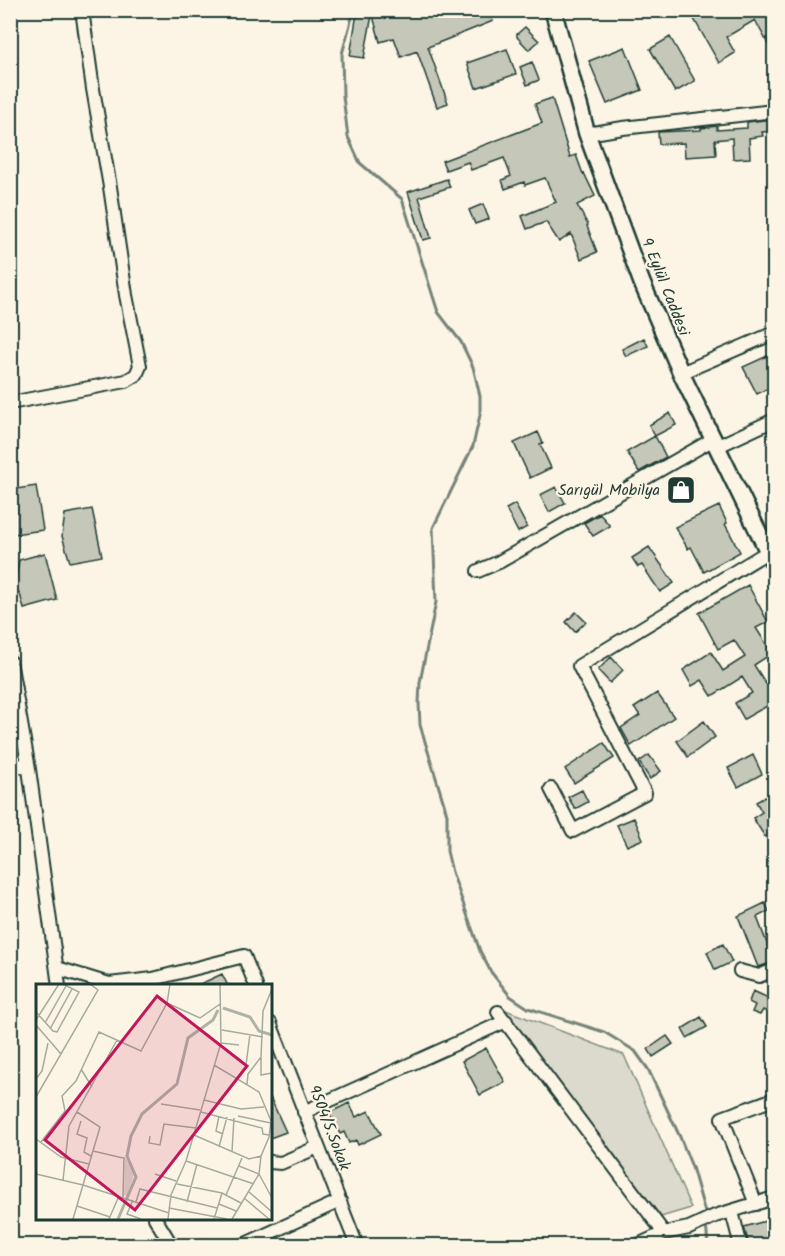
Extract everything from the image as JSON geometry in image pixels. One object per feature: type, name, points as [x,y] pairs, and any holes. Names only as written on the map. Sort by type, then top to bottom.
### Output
[{"type":"main road","name":"9 Eylül Caddesi","points":[[553,10],[587,134],[642,283],[714,443],[772,558]]},
{"type":"street","points":[[10,403],[126,381],[136,375],[140,366],[126,295],[82,10]]},
{"type":"street","points":[[587,134],[774,111]]},
{"type":"street","points":[[681,373],[774,333]]},
{"type":"street","points":[[478,571],[499,562],[714,443],[774,420]]},
{"type":"street","points":[[551,789],[573,831],[645,793],[579,666],[772,558]]},
{"type":"street","points":[[10,661],[29,769],[59,984]]},
{"type":"street","points":[[10,762],[29,769]]},
{"type":"street","points":[[57,968],[109,984],[153,979],[244,956],[255,984]]},
{"type":"street","points":[[740,971],[759,976],[774,970]]},
{"type":"street","points":[[304,1112],[502,1017],[664,1233]]},
{"type":"street","name":"9504/5.Sokak","points":[[272,1028],[357,1245]]},
{"type":"street","points":[[756,1204],[722,1118],[774,1099]]},
{"type":"street","points":[[272,1162],[281,1163],[318,1148]]},
{"type":"street","points":[[636,1245],[664,1233],[688,1228],[715,1216],[774,1198]]},
{"type":"street","points":[[241,1245],[340,1201]]},
{"type":"street","points":[[732,1212],[741,1245]]},
{"type":"street","points":[[156,1220],[172,1245]]},
{"type":"shaded area","points":[[503,1009],[624,1055],[691,1208],[661,1217]]},
{"type":"building","points":[[399,10],[434,10],[435,14],[445,10],[489,10],[493,21],[428,47],[448,103],[437,107],[417,51],[401,57],[394,38],[380,42],[373,16],[381,17],[381,14],[401,17]]},
{"type":"building","points":[[709,10],[770,10],[774,19],[774,55],[755,20],[726,37],[735,53],[719,63],[694,19]]},
{"type":"building","points":[[357,13],[372,15],[364,58],[350,56]]},
{"type":"building","points":[[525,27],[539,41],[529,50],[517,37],[517,34]]},
{"type":"building","points":[[670,37],[695,81],[675,92],[650,49]]},
{"type":"building","points":[[625,47],[642,90],[607,104],[589,61]]},
{"type":"building","points":[[507,49],[516,74],[476,88],[467,63]]},
{"type":"building","points":[[532,62],[539,80],[527,85],[520,67]]},
{"type":"building","points":[[552,98],[570,157],[576,155],[595,196],[577,205],[588,225],[597,252],[581,259],[571,234],[559,242],[546,222],[527,229],[522,216],[556,202],[545,178],[505,189],[502,180],[511,176],[504,158],[471,170],[468,162],[446,170],[442,161],[542,123],[535,104]]},
{"type":"building","points":[[774,119],[774,131],[762,132],[763,136],[749,138],[750,158],[733,159],[732,138],[715,140],[716,155],[685,157],[684,143],[659,144],[658,132],[701,130],[701,128],[717,126],[717,130],[747,128],[747,122]]},
{"type":"building","points":[[447,179],[450,187],[419,197],[431,238],[423,240],[408,192]]},
{"type":"building","points":[[483,204],[489,219],[475,224],[469,210]]},
{"type":"building","points":[[644,338],[648,346],[626,356],[622,349]]},
{"type":"building","points":[[774,353],[774,385],[757,394],[743,367]]},
{"type":"building","points":[[670,413],[676,425],[655,436],[649,425]]},
{"type":"building","points":[[538,432],[543,443],[540,444],[551,468],[530,478],[514,443]]},
{"type":"building","points":[[655,436],[666,457],[639,472],[627,452]]},
{"type":"building","points":[[36,486],[43,530],[14,534],[10,520],[10,490]]},
{"type":"building","points":[[556,487],[565,503],[549,512],[540,495]]},
{"type":"building","points":[[515,504],[527,527],[518,532],[506,509]]},
{"type":"building","points":[[719,506],[727,523],[725,524],[740,552],[704,572],[691,547],[688,549],[675,527]]},
{"type":"building","points":[[92,509],[102,556],[70,562],[62,536],[65,514]]},
{"type":"building","points":[[600,514],[610,526],[593,536],[584,523]]},
{"type":"building","points":[[649,547],[674,583],[660,592],[642,565],[638,567],[632,558]]},
{"type":"building","points":[[45,553],[57,600],[24,609],[13,581],[16,578],[19,560]]},
{"type":"building","points":[[748,585],[768,622],[756,628],[768,647],[774,642],[774,652],[754,665],[766,684],[774,679],[774,702],[744,719],[735,703],[752,693],[742,677],[712,696],[702,680],[692,686],[683,670],[711,652],[723,671],[745,657],[734,640],[718,649],[699,613]]},
{"type":"building","points":[[576,612],[586,622],[575,632],[566,622]]},
{"type":"building","points":[[611,657],[623,670],[610,683],[598,670]]},
{"type":"building","points":[[657,693],[674,717],[631,746],[621,728],[640,715],[634,708]]},
{"type":"building","points":[[704,721],[715,737],[688,757],[677,741]]},
{"type":"building","points":[[604,743],[614,758],[574,783],[565,769]]},
{"type":"building","points":[[649,755],[661,771],[650,779],[639,762]]},
{"type":"building","points":[[753,755],[762,774],[738,787],[728,768]]},
{"type":"building","points":[[582,790],[588,802],[575,809],[568,797]]},
{"type":"building","points":[[774,792],[774,831],[765,837],[753,818],[762,812],[756,802]]},
{"type":"building","points":[[634,818],[643,839],[627,846],[617,825]]},
{"type":"building","points":[[765,903],[769,911],[757,917],[774,962],[758,967],[738,916]]},
{"type":"building","points":[[723,944],[732,962],[715,970],[707,952]]},
{"type":"building","points":[[222,974],[227,984],[200,984]]},
{"type":"building","points":[[753,991],[773,1000],[767,1012],[763,1010],[760,1015],[752,1012],[755,1005],[749,1002]]},
{"type":"building","points":[[701,1017],[707,1027],[687,1038],[682,1029]]},
{"type":"building","points":[[667,1036],[673,1044],[653,1057],[648,1049]]},
{"type":"building","points":[[486,1048],[505,1082],[480,1095],[462,1061]]},
{"type":"building","points":[[272,1101],[286,1132],[272,1137]]},
{"type":"building","points":[[349,1103],[356,1117],[369,1111],[381,1134],[358,1145],[356,1140],[349,1143],[344,1132],[340,1134],[329,1113]]},
{"type":"building","points":[[769,1220],[774,1245],[749,1245],[744,1227]]},
{"type":"waterway","points":[[354,10],[342,54],[343,96],[348,137],[360,163],[402,199],[438,312],[461,342],[473,367],[480,396],[480,415],[473,446],[433,528],[436,602],[420,682],[420,725],[447,814],[447,851],[452,872],[480,951],[491,972],[510,996],[528,1008],[604,1032],[635,1051],[648,1069],[680,1137],[692,1167],[706,1216]]},
{"type":"waterway","points":[[706,1223],[708,1246]]},
{"type":"place","name":"Sarıgül Mobilya","points":[[681,490]]}]
